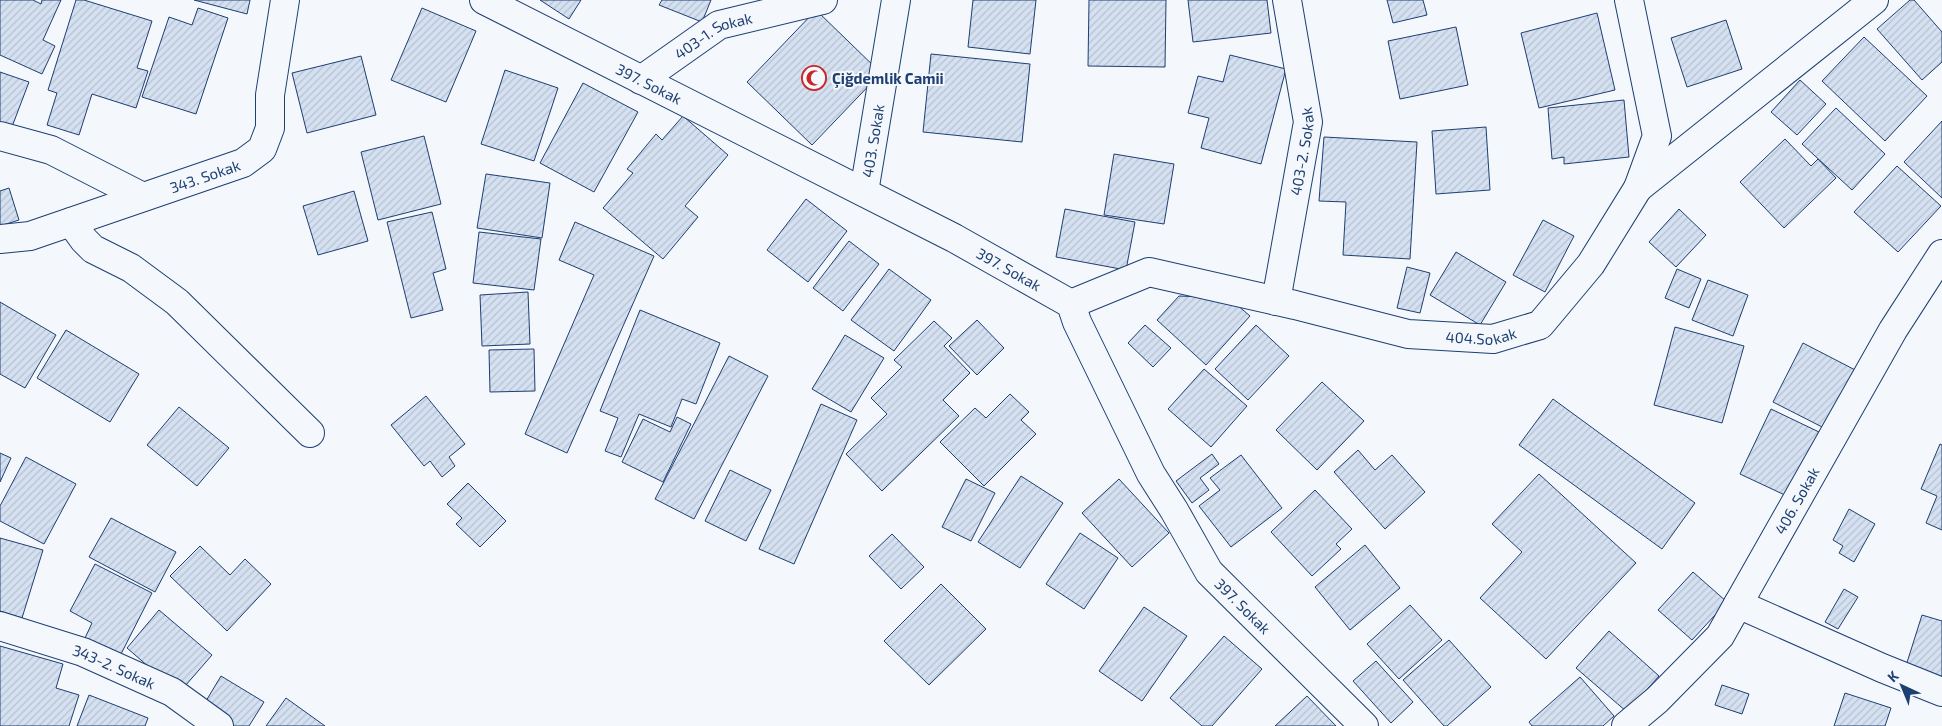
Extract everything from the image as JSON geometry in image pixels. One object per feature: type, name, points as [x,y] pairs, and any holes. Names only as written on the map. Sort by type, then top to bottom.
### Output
[{"type":"street","name":"343. Sokak","points":[[0,239],[30,236],[243,163],[262,149],[270,128],[270,95],[285,0]]},
{"type":"street","name":"397. Sokak","points":[[484,0],[954,238],[1071,304],[1077,322],[1152,474],[1209,572],[1364,726]]},
{"type":"street","name":"403-1. Sokak","points":[[641,80],[719,25],[823,0]]},
{"type":"street","name":"403. Sokak","points":[[864,192],[896,0]]},
{"type":"street","name":"403-2. Sokak","points":[[1276,301],[1308,122],[1286,0]]},
{"type":"street","name":"404.Sokak","points":[[1071,304],[1149,272],[1408,334],[1493,339],[1540,325],[1591,264],[1638,188],[1657,136],[1629,0]]},
{"type":"street","points":[[1638,188],[1874,0]]},
{"type":"street","points":[[0,136],[51,150],[143,197]]},
{"type":"street","points":[[71,222],[93,249],[131,268],[176,302],[310,433]]},
{"type":"street","name":"406. Sokak","points":[[1626,726],[1657,700],[1720,636],[1893,330],[1942,254]]},
{"type":"street","points":[[1738,604],[1882,668],[1942,692]]},
{"type":"street","name":"343-2. Sokak","points":[[0,626],[83,652],[172,692],[219,726]]},
{"type":"building","points":[[0,0],[33,0],[41,4],[42,0],[61,0],[43,40],[55,46],[42,74],[0,55]]},
{"type":"building","points":[[76,0],[84,0],[152,21],[137,68],[148,71],[136,108],[92,94],[79,135],[47,125],[57,93],[48,90]]},
{"type":"building","points":[[194,0],[250,0],[247,14]]},
{"type":"building","points":[[540,0],[581,0],[569,19]]},
{"type":"building","points":[[662,0],[711,0],[702,22],[659,5]]},
{"type":"building","points":[[973,0],[1036,0],[1030,54],[968,47]]},
{"type":"building","points":[[1089,0],[1166,0],[1165,67],[1088,66]]},
{"type":"building","points":[[1188,0],[1267,0],[1271,33],[1193,42]]},
{"type":"building","points":[[1387,0],[1423,0],[1427,15],[1393,23]]},
{"type":"building","points":[[1910,0],[1914,0],[1942,32],[1942,62],[1922,80],[1877,29]]},
{"type":"building","points":[[198,8],[228,18],[196,114],[142,97],[169,17],[192,25]]},
{"type":"building","points":[[422,8],[476,31],[446,102],[391,80]]},
{"type":"building","name":"Çiğdemlik Camii","points":[[816,10],[881,73],[812,145],[747,82]]},
{"type":"building","points":[[1597,13],[1615,90],[1539,108],[1521,33]]},
{"type":"building","points":[[1726,20],[1742,69],[1687,87],[1671,38]]},
{"type":"building","points":[[1456,27],[1468,85],[1400,99],[1388,41]]},
{"type":"building","points":[[1864,37],[1927,96],[1885,141],[1822,81]]},
{"type":"building","points":[[931,54],[1030,64],[1022,142],[923,132]]},
{"type":"building","points":[[1230,55],[1286,69],[1261,164],[1201,148],[1209,118],[1188,113],[1198,76],[1223,82]]},
{"type":"building","points":[[361,56],[376,115],[307,133],[292,73]]},
{"type":"building","points":[[505,70],[558,88],[534,161],[481,144]]},
{"type":"building","points":[[0,72],[29,82],[10,132],[0,128]]},
{"type":"building","points":[[1800,80],[1826,104],[1797,135],[1771,112]]},
{"type":"building","points":[[583,83],[638,112],[594,192],[540,163]]},
{"type":"building","points":[[1624,100],[1629,157],[1564,164],[1564,157],[1552,159],[1548,108]]},
{"type":"building","points":[[1836,108],[1885,154],[1852,190],[1802,144]]},
{"type":"building","points":[[683,116],[728,155],[685,206],[698,217],[663,259],[603,208],[633,173],[627,169],[656,134],[662,140]]},
{"type":"building","points":[[1942,121],[1942,198],[1904,162]]},
{"type":"building","points":[[1486,127],[1490,190],[1436,194],[1432,131]]},
{"type":"building","points":[[424,136],[441,204],[378,220],[361,152]]},
{"type":"building","points":[[1324,137],[1417,142],[1410,259],[1343,255],[1346,202],[1319,201]]},
{"type":"building","points":[[1785,139],[1811,166],[1818,159],[1836,178],[1784,228],[1740,182]]},
{"type":"building","points":[[1114,154],[1174,164],[1164,224],[1104,215]]},
{"type":"building","points":[[1897,166],[1941,206],[1898,252],[1854,212]]},
{"type":"building","points":[[486,174],[550,183],[542,238],[477,228]]},
{"type":"building","points":[[9,188],[19,220],[0,226],[0,191]]},
{"type":"building","points":[[354,191],[368,241],[318,255],[303,206]]},
{"type":"building","points":[[806,199],[847,231],[808,282],[767,250]]},
{"type":"building","points":[[1065,209],[1135,222],[1126,270],[1056,257]]},
{"type":"building","points":[[1679,209],[1706,235],[1676,267],[1649,242]]},
{"type":"building","points":[[432,212],[446,269],[433,273],[443,310],[411,318],[387,222]]},
{"type":"building","points":[[1543,220],[1574,236],[1545,292],[1513,275]]},
{"type":"building","points":[[575,222],[654,256],[567,453],[525,434],[594,275],[559,260]]},
{"type":"building","points":[[479,232],[541,239],[534,290],[473,283]]},
{"type":"building","points":[[849,241],[879,264],[843,311],[813,288]]},
{"type":"building","points":[[1456,252],[1506,282],[1480,325],[1430,295]]},
{"type":"building","points":[[1407,267],[1430,273],[1420,313],[1397,308]]},
{"type":"building","points":[[889,269],[931,300],[894,351],[851,320]]},
{"type":"building","points":[[1677,269],[1701,279],[1689,308],[1665,298]]},
{"type":"building","points":[[1708,280],[1748,295],[1733,336],[1692,320]]},
{"type":"building","points":[[528,292],[530,344],[482,346],[480,295]]},
{"type":"building","points":[[1179,296],[1229,298],[1250,316],[1206,365],[1157,320]]},
{"type":"building","points":[[0,302],[56,335],[25,388],[0,374]]},
{"type":"building","points":[[640,310],[720,343],[696,404],[682,399],[671,427],[639,414],[621,457],[605,451],[618,418],[600,411]]},
{"type":"building","points":[[977,320],[1004,348],[977,375],[949,346]]},
{"type":"building","points":[[934,321],[952,338],[944,346],[970,373],[943,400],[959,416],[882,491],[846,454],[887,414],[871,398],[902,367],[894,360]]},
{"type":"building","points":[[1145,325],[1171,348],[1153,367],[1128,343]]},
{"type":"building","points":[[1256,325],[1289,356],[1248,400],[1215,369]]},
{"type":"building","points":[[1675,327],[1744,346],[1722,423],[1654,405]]},
{"type":"building","points":[[66,330],[139,374],[110,422],[37,378]]},
{"type":"building","points":[[845,335],[884,358],[851,412],[812,389]]},
{"type":"building","points":[[1803,343],[1861,373],[1830,431],[1773,402]]},
{"type":"building","points":[[534,349],[535,391],[490,392],[489,350]]},
{"type":"building","points":[[729,356],[768,376],[694,519],[655,499]]},
{"type":"building","points":[[1204,369],[1247,406],[1211,447],[1168,409]]},
{"type":"building","points":[[1322,382],[1364,421],[1317,470],[1276,430]]},
{"type":"building","points":[[1010,394],[1029,412],[1021,420],[1036,434],[984,486],[940,442],[975,408],[986,418]]},
{"type":"building","points":[[426,396],[465,444],[449,457],[455,466],[442,477],[430,461],[424,466],[391,425]]},
{"type":"building","points":[[1553,399],[1695,503],[1662,549],[1519,445]]},
{"type":"building","points":[[821,404],[857,420],[794,564],[759,549]]},
{"type":"building","points":[[179,407],[229,448],[197,486],[147,445]]},
{"type":"building","points":[[1771,409],[1819,432],[1789,497],[1740,474]]},
{"type":"building","points":[[677,417],[691,424],[663,482],[622,462],[643,419],[670,432]]},
{"type":"building","points":[[1940,444],[1942,445],[1942,530],[1926,523],[1937,496],[1921,489]]},
{"type":"building","points":[[1358,450],[1375,470],[1392,455],[1425,492],[1385,529],[1334,472]]},
{"type":"building","points":[[0,453],[11,458],[0,482]]},
{"type":"building","points":[[1212,454],[1219,464],[1200,478],[1209,490],[1192,503],[1176,481]]},
{"type":"building","points":[[1241,455],[1282,508],[1231,547],[1199,506],[1220,490],[1210,478]]},
{"type":"building","points":[[26,457],[76,484],[44,544],[0,521],[0,506]]},
{"type":"building","points":[[730,470],[771,490],[746,541],[705,521]]},
{"type":"building","points":[[1539,474],[1636,563],[1546,659],[1480,598],[1522,552],[1492,524]]},
{"type":"building","points":[[1021,476],[1063,503],[1020,568],[978,542]]},
{"type":"building","points":[[966,479],[995,493],[971,541],[942,527]]},
{"type":"building","points":[[1119,479],[1169,533],[1132,567],[1082,513]]},
{"type":"building","points":[[468,483],[506,521],[480,547],[456,524],[462,518],[447,504]]},
{"type":"building","points":[[1315,490],[1352,529],[1336,544],[1341,549],[1312,576],[1271,532]]},
{"type":"building","points":[[1849,509],[1875,524],[1854,562],[1839,553],[1843,546],[1833,540]]},
{"type":"building","points":[[111,518],[176,552],[155,592],[89,557]]},
{"type":"building","points":[[1080,533],[1118,558],[1084,609],[1046,584]]},
{"type":"building","points":[[892,534],[924,567],[901,589],[869,556]]},
{"type":"building","points":[[0,538],[43,550],[22,618],[0,611]]},
{"type":"building","points":[[1365,545],[1400,588],[1350,630],[1315,587]]},
{"type":"building","points":[[200,546],[230,575],[245,559],[271,584],[227,631],[170,576]]},
{"type":"building","points":[[95,564],[152,593],[120,656],[85,638],[92,623],[70,611]]},
{"type":"building","points":[[1693,572],[1727,602],[1692,640],[1658,610]]},
{"type":"building","points":[[941,584],[986,629],[929,685],[884,641]]},
{"type":"building","points":[[1844,589],[1858,597],[1838,629],[1825,622]]},
{"type":"building","points":[[1410,605],[1442,640],[1399,679],[1367,644]]},
{"type":"building","points":[[1144,607],[1187,636],[1142,701],[1099,671]]},
{"type":"building","points":[[159,610],[212,655],[179,693],[127,648]]},
{"type":"building","points":[[1922,615],[1942,621],[1942,684],[1904,672]]},
{"type":"building","points":[[1609,631],[1659,676],[1627,712],[1576,668]]},
{"type":"building","points":[[1224,636],[1262,669],[1212,726],[1202,726],[1170,698]]},
{"type":"building","points":[[1449,640],[1491,687],[1447,726],[1444,726],[1403,680]]},
{"type":"building","points":[[0,646],[63,664],[56,688],[79,695],[69,726],[0,726]]},
{"type":"building","points":[[1376,661],[1413,702],[1391,723],[1353,681]]},
{"type":"building","points":[[221,676],[264,702],[249,726],[234,726],[203,706]]},
{"type":"building","points":[[1580,677],[1614,716],[1603,726],[1532,726],[1529,722]]},
{"type":"building","points":[[1722,685],[1749,694],[1742,714],[1715,705]]},
{"type":"building","points":[[1845,693],[1891,708],[1885,726],[1834,726]]},
{"type":"building","points":[[89,695],[148,718],[145,726],[77,726]]},
{"type":"building","points":[[1307,696],[1336,726],[1275,726]]},
{"type":"building","points":[[286,698],[325,726],[266,726]]},
{"type":"place","name":"Çiğdemlik Camii","points":[[814,78]]}]
